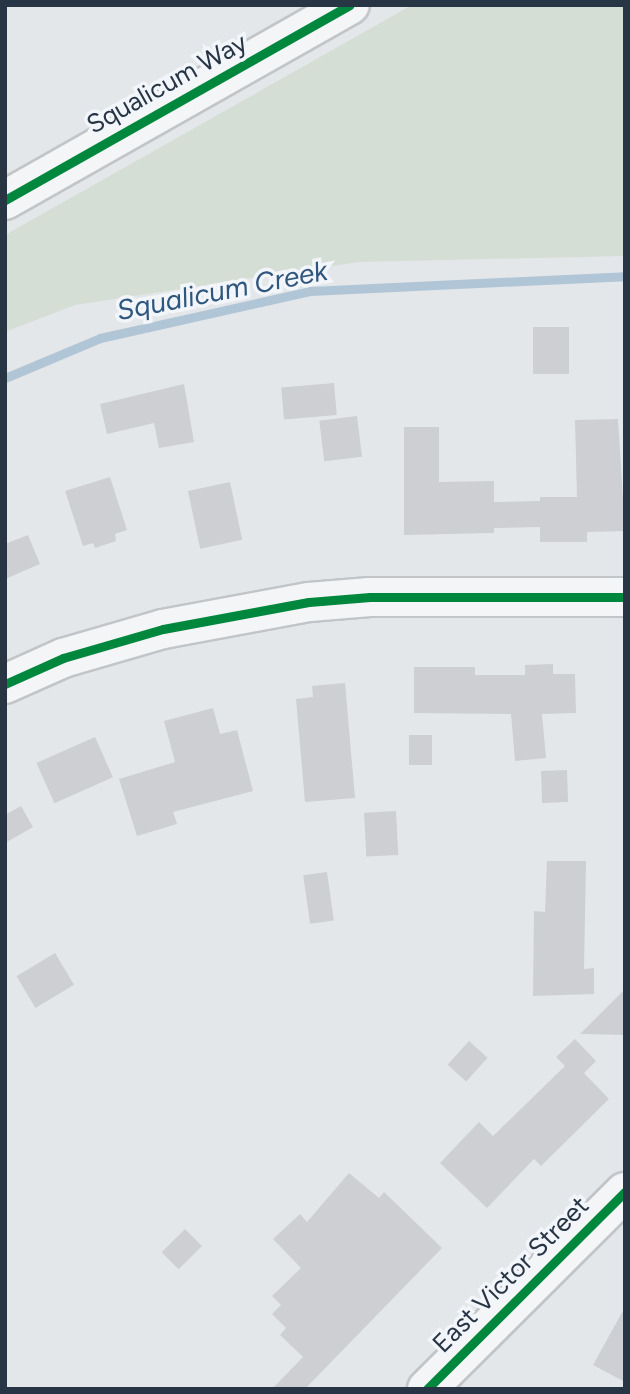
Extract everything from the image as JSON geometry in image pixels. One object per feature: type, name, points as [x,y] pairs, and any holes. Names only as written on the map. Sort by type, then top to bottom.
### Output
[{"type":"street","name":"Squalicum Way","points":[[5,200],[350,5]]},
{"type":"street","points":[[5,684],[63,659],[163,629],[309,602],[370,597],[625,597]]},
{"type":"street","name":"East Victor Street","points":[[427,1389],[625,1192]]},
{"type":"shaded area","points":[[412,5],[625,5],[625,256],[359,262],[75,305],[5,332],[5,235]]},
{"type":"building","points":[[533,327],[569,327],[569,374],[533,374]]},
{"type":"building","points":[[334,383],[337,415],[284,419],[281,388]]},
{"type":"building","points":[[184,384],[194,442],[159,448],[154,423],[107,434],[100,404]]},
{"type":"building","points":[[357,416],[362,457],[324,461],[319,421]]},
{"type":"building","points":[[618,419],[625,531],[587,532],[587,542],[540,542],[540,527],[494,528],[494,533],[404,535],[404,427],[439,427],[439,482],[494,481],[494,502],[540,501],[540,497],[577,497],[575,420]]},
{"type":"building","points":[[110,477],[127,530],[115,534],[116,541],[95,548],[93,543],[83,546],[65,491]]},
{"type":"building","points":[[230,482],[242,540],[200,549],[188,491]]},
{"type":"building","points":[[28,535],[40,564],[5,579],[5,544]]},
{"type":"building","points":[[553,664],[553,674],[575,674],[576,713],[542,714],[546,758],[515,761],[511,714],[414,713],[414,667],[475,667],[475,675],[525,675],[525,665]]},
{"type":"building","points":[[345,683],[355,798],[305,802],[296,699],[313,697],[312,686]]},
{"type":"building","points":[[213,708],[220,734],[237,730],[253,791],[173,812],[177,824],[137,836],[119,779],[175,762],[164,721]]},
{"type":"building","points":[[409,735],[432,735],[432,765],[409,765]]},
{"type":"building","points":[[95,737],[113,777],[54,803],[37,763]]},
{"type":"building","points":[[567,770],[568,802],[542,803],[541,771]]},
{"type":"building","points":[[21,806],[33,827],[5,843],[5,815]]},
{"type":"building","points":[[396,811],[398,855],[366,857],[364,813]]},
{"type":"building","points":[[547,861],[586,861],[584,969],[594,968],[594,994],[533,996],[534,911],[545,912]]},
{"type":"building","points":[[327,872],[334,921],[310,924],[303,875]]},
{"type":"building","points":[[55,953],[74,985],[35,1008],[16,976]]},
{"type":"building","points":[[625,989],[625,1035],[580,1034]]},
{"type":"building","points":[[575,1039],[596,1061],[584,1073],[609,1099],[541,1166],[534,1159],[487,1208],[440,1163],[479,1122],[493,1136],[565,1066],[556,1057]]},
{"type":"building","points":[[469,1041],[488,1058],[466,1082],[448,1065]]},
{"type":"building","points":[[349,1173],[379,1198],[384,1192],[442,1248],[305,1389],[272,1389],[303,1357],[280,1335],[286,1328],[272,1314],[281,1305],[272,1296],[301,1268],[273,1239],[300,1214],[307,1222]]},
{"type":"building","points":[[185,1229],[202,1246],[179,1269],[162,1252]]},
{"type":"building","points":[[625,1307],[625,1382],[593,1365]]},
{"type":"waterway","name":"Squalicum Creek","points":[[5,378],[100,338],[310,291],[625,276]]},
{"type":"cycle path","points":[[5,200],[350,5]]},
{"type":"cycle path","points":[[5,684],[63,658],[163,629],[309,602],[370,597],[625,597]]},
{"type":"cycle path","points":[[427,1389],[625,1192]]}]
